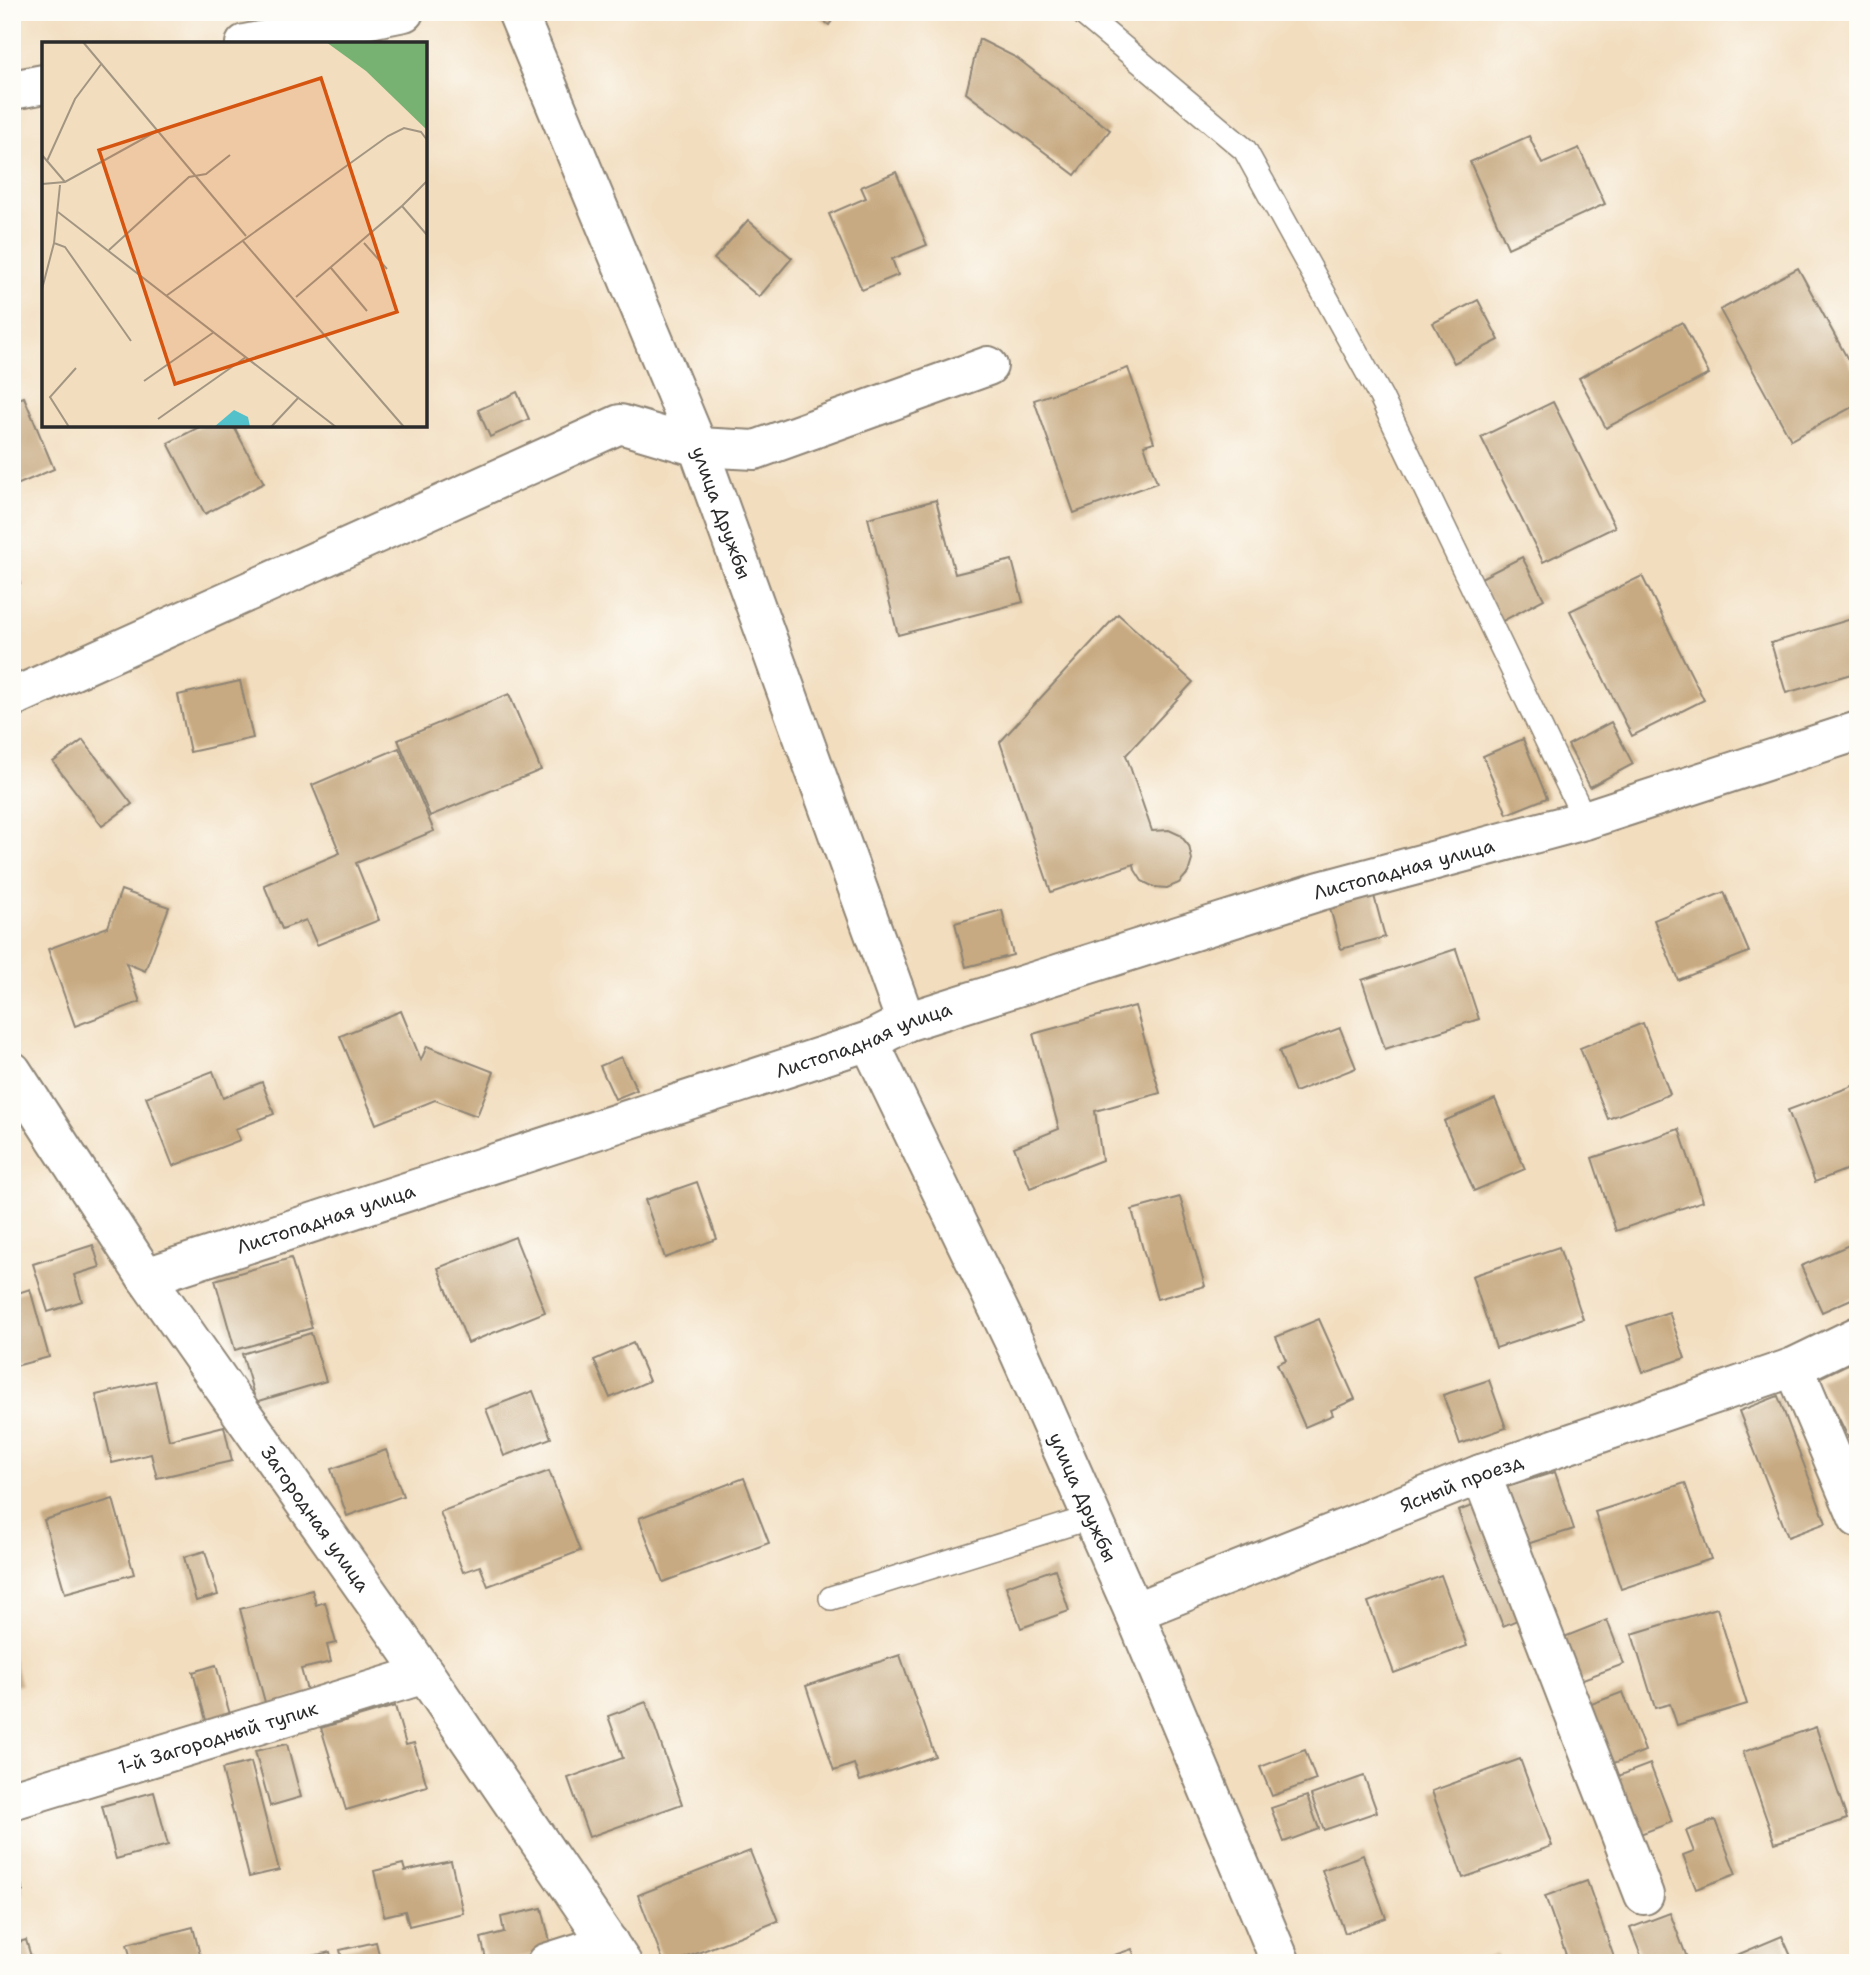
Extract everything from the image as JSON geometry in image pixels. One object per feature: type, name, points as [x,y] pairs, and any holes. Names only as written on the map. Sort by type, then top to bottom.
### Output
[{"type":"street","points":[[255,42],[404,12]]},
{"type":"street","name":"улица Дружбы","points":[[517,12],[698,447],[906,1022]]},
{"type":"street","points":[[12,90],[42,84]]},
{"type":"street","points":[[12,698],[620,425],[698,447],[755,450],[988,366]]},
{"type":"street","name":"Листопадная улица","points":[[146,1277],[869,1041],[906,1022],[1320,891],[1585,820],[1858,731]]},
{"type":"street","name":"улица Дружбы","points":[[869,1041],[1019,1352],[1135,1612],[1281,1963]]},
{"type":"street","name":"Загородная улица","points":[[12,1071],[146,1277],[425,1674],[616,1953]]},
{"type":"street","name":"Ясный проезд","points":[[1135,1612],[1481,1474],[1794,1367],[1858,1336]]},
{"type":"street","points":[[1794,1367],[1858,1518]]},
{"type":"street","points":[[1481,1474],[1644,1895]]},
{"type":"street","name":"1-й Загородный тупик","points":[[12,1800],[425,1674]]},
{"type":"street","points":[[546,1963],[616,1953]]},
{"type":"lane","points":[[1081,12],[1245,150],[1381,397],[1585,820]]},
{"type":"lane","points":[[831,1598],[1092,1517]]},
{"type":"building","points":[[813,12],[838,12],[829,25]]},
{"type":"building","points":[[979,39],[1017,58],[1110,130],[1075,175],[966,93]]},
{"type":"building","points":[[1529,136],[1542,164],[1579,148],[1605,204],[1508,248],[1470,162]]},
{"type":"building","points":[[896,172],[927,245],[892,259],[898,275],[862,290],[829,214],[866,198],[861,187]]},
{"type":"building","points":[[748,220],[792,258],[759,297],[714,259]]},
{"type":"building","points":[[1798,268],[1858,378],[1858,404],[1791,440],[1720,310]]},
{"type":"building","points":[[1478,300],[1499,340],[1454,363],[1433,323]]},
{"type":"building","points":[[1682,322],[1709,374],[1606,428],[1579,378]]},
{"type":"building","points":[[1128,368],[1154,442],[1144,445],[1157,483],[1074,513],[1034,400]]},
{"type":"building","points":[[517,392],[529,419],[490,437],[478,410]]},
{"type":"building","points":[[24,397],[54,469],[12,487],[12,401]]},
{"type":"building","points":[[1553,402],[1615,527],[1543,562],[1481,437]]},
{"type":"building","points":[[199,427],[234,427],[264,483],[205,514],[168,443]]},
{"type":"building","points":[[936,500],[955,574],[1012,560],[1023,602],[898,635],[868,518]]},
{"type":"building","points":[[1522,557],[1544,599],[1501,622],[1479,579]]},
{"type":"building","points":[[12,565],[20,583],[12,587]]},
{"type":"building","points":[[1642,576],[1704,700],[1632,736],[1570,611]]},
{"type":"building","points":[[1118,614],[1193,682],[1126,755],[1152,831],[1169,830],[1180,835],[1189,846],[1192,860],[1188,873],[1179,883],[1167,888],[1154,887],[1142,881],[1134,864],[1051,892],[1000,742]]},
{"type":"building","points":[[1858,617],[1858,672],[1786,693],[1771,643]]},
{"type":"building","points":[[240,681],[253,738],[190,752],[178,695]]},
{"type":"building","points":[[509,694],[541,770],[430,816],[398,740]]},
{"type":"building","points":[[1611,722],[1633,764],[1590,787],[1568,745]]},
{"type":"building","points":[[1523,739],[1547,798],[1507,814],[1483,756]]},
{"type":"building","points":[[83,740],[132,804],[102,826],[53,762]]},
{"type":"building","points":[[399,748],[434,831],[356,863],[379,920],[317,945],[306,920],[282,929],[264,885],[340,853],[312,785]]},
{"type":"building","points":[[121,890],[169,907],[145,971],[126,963],[140,1002],[75,1026],[48,949],[108,927]]},
{"type":"building","points":[[1373,892],[1385,937],[1341,949],[1329,904]]},
{"type":"building","points":[[1724,892],[1749,952],[1678,980],[1654,920]]},
{"type":"building","points":[[1002,910],[1013,955],[966,967],[955,923]]},
{"type":"building","points":[[1456,949],[1479,1019],[1385,1049],[1362,980]]},
{"type":"building","points":[[1135,1006],[1160,1093],[1095,1111],[1102,1160],[1030,1188],[1014,1147],[1059,1129],[1033,1034]]},
{"type":"building","points":[[401,1011],[421,1060],[427,1046],[494,1072],[477,1116],[435,1100],[376,1124],[340,1036]]},
{"type":"building","points":[[1643,1023],[1670,1094],[1608,1119],[1580,1048]]},
{"type":"building","points":[[1340,1028],[1356,1068],[1295,1092],[1279,1051]]},
{"type":"building","points":[[621,1057],[637,1090],[615,1099],[600,1066]]},
{"type":"building","points":[[213,1071],[223,1098],[262,1082],[274,1114],[235,1129],[240,1140],[173,1166],[146,1097]]},
{"type":"building","points":[[1858,1084],[1858,1165],[1815,1182],[1788,1110]]},
{"type":"building","points":[[1495,1099],[1525,1169],[1474,1191],[1444,1121]]},
{"type":"building","points":[[1679,1129],[1703,1201],[1616,1231],[1592,1158]]},
{"type":"building","points":[[697,1182],[717,1239],[665,1258],[645,1200]]},
{"type":"building","points":[[1180,1197],[1205,1286],[1157,1299],[1132,1210]]},
{"type":"building","points":[[515,1237],[545,1312],[468,1343],[438,1268]]},
{"type":"building","points":[[93,1245],[100,1267],[74,1275],[82,1301],[48,1312],[33,1264]]},
{"type":"building","points":[[1849,1245],[1858,1265],[1858,1296],[1822,1312],[1801,1266]]},
{"type":"building","points":[[1559,1247],[1583,1319],[1496,1348],[1472,1276]]},
{"type":"building","points":[[291,1258],[312,1328],[235,1350],[215,1280]]},
{"type":"building","points":[[30,1289],[49,1357],[12,1367],[12,1295]]},
{"type":"building","points":[[1669,1312],[1685,1358],[1643,1372],[1627,1326]]},
{"type":"building","points":[[1319,1319],[1355,1399],[1331,1410],[1333,1415],[1305,1427],[1277,1364],[1286,1360],[1276,1337]]},
{"type":"building","points":[[311,1333],[326,1381],[256,1402],[242,1354]]},
{"type":"building","points":[[633,1343],[649,1381],[610,1398],[594,1360]]},
{"type":"building","points":[[1858,1359],[1858,1433],[1848,1437],[1819,1378]]},
{"type":"building","points":[[1489,1380],[1506,1428],[1460,1444],[1443,1395]]},
{"type":"building","points":[[155,1381],[169,1440],[224,1426],[232,1461],[157,1478],[151,1454],[112,1463],[96,1395]]},
{"type":"building","points":[[533,1391],[551,1438],[504,1456],[486,1409]]},
{"type":"building","points":[[1778,1396],[1826,1523],[1788,1537],[1739,1411]]},
{"type":"building","points":[[386,1450],[403,1496],[347,1516],[331,1469]]},
{"type":"building","points":[[549,1471],[580,1551],[488,1586],[480,1566],[463,1572],[440,1512]]},
{"type":"building","points":[[1555,1472],[1574,1529],[1524,1545],[1504,1488]]},
{"type":"building","points":[[744,1478],[769,1543],[663,1582],[639,1518]]},
{"type":"building","points":[[1685,1483],[1711,1559],[1621,1589],[1595,1512]]},
{"type":"building","points":[[113,1499],[134,1574],[65,1593],[44,1520]]},
{"type":"building","points":[[1477,1504],[1522,1618],[1503,1626],[1458,1511]]},
{"type":"building","points":[[205,1551],[218,1595],[196,1601],[184,1557]]},
{"type":"building","points":[[1055,1569],[1069,1611],[1021,1628],[1006,1586]]},
{"type":"building","points":[[1441,1575],[1467,1646],[1394,1673],[1368,1602]]},
{"type":"building","points":[[312,1590],[316,1605],[325,1602],[336,1643],[327,1645],[331,1662],[301,1669],[308,1694],[266,1706],[240,1609]]},
{"type":"building","points":[[1717,1608],[1747,1704],[1677,1725],[1670,1704],[1655,1708],[1632,1634]]},
{"type":"building","points":[[1607,1620],[1624,1664],[1575,1682],[1559,1639]]},
{"type":"building","points":[[12,1654],[21,1685],[12,1687]]},
{"type":"building","points":[[900,1655],[935,1756],[860,1781],[854,1764],[834,1771],[806,1686]]},
{"type":"building","points":[[216,1665],[231,1718],[207,1724],[193,1672]]},
{"type":"building","points":[[1623,1692],[1645,1751],[1609,1765],[1586,1706]]},
{"type":"building","points":[[646,1702],[682,1804],[589,1837],[568,1778],[623,1758],[608,1716]]},
{"type":"building","points":[[395,1706],[406,1745],[414,1743],[427,1786],[346,1810],[321,1728]]},
{"type":"building","points":[[1816,1727],[1847,1819],[1775,1843],[1743,1752]]},
{"type":"building","points":[[287,1744],[301,1797],[270,1806],[255,1751]]},
{"type":"building","points":[[1305,1750],[1316,1780],[1272,1796],[1260,1767]]},
{"type":"building","points":[[1520,1759],[1552,1846],[1463,1878],[1432,1791]]},
{"type":"building","points":[[251,1762],[279,1870],[249,1877],[222,1769]]},
{"type":"building","points":[[1650,1764],[1672,1822],[1635,1836],[1613,1778]]},
{"type":"building","points":[[1364,1776],[1377,1812],[1324,1830],[1311,1795]]},
{"type":"building","points":[[154,1792],[168,1845],[116,1859],[102,1806]]},
{"type":"building","points":[[1307,1796],[1319,1829],[1284,1842],[1271,1808]]},
{"type":"building","points":[[1715,1820],[1736,1874],[1696,1889],[1683,1856],[1694,1852],[1686,1831]]},
{"type":"building","points":[[750,1851],[778,1921],[673,1963],[664,1963],[638,1895]]},
{"type":"building","points":[[12,1853],[23,1892],[12,1895]]},
{"type":"building","points":[[1363,1855],[1386,1918],[1345,1933],[1322,1870]]},
{"type":"building","points":[[451,1861],[463,1913],[409,1926],[405,1911],[384,1916],[374,1871],[403,1864],[405,1871]]},
{"type":"building","points":[[1587,1881],[1616,1963],[1569,1963],[1545,1896]]},
{"type":"building","points":[[542,1908],[552,1950],[498,1963],[487,1963],[481,1938],[504,1932],[501,1917]]},
{"type":"building","points":[[1670,1913],[1689,1963],[1644,1963],[1630,1928]]},
{"type":"building","points":[[193,1927],[202,1963],[132,1963],[127,1944]]},
{"type":"building","points":[[1782,1936],[1794,1963],[1718,1963]]},
{"type":"building","points":[[26,1940],[32,1960],[12,1963],[12,1944]]},
{"type":"building","points":[[376,1942],[381,1963],[343,1963],[340,1950]]},
{"type":"building","points":[[1132,1949],[1137,1963],[1094,1963],[1094,1962]]},
{"type":"building","points":[[330,1952],[333,1963],[286,1963],[286,1962]]},
{"type":"building","points":[[1496,1954],[1499,1963],[1474,1963]]}]
